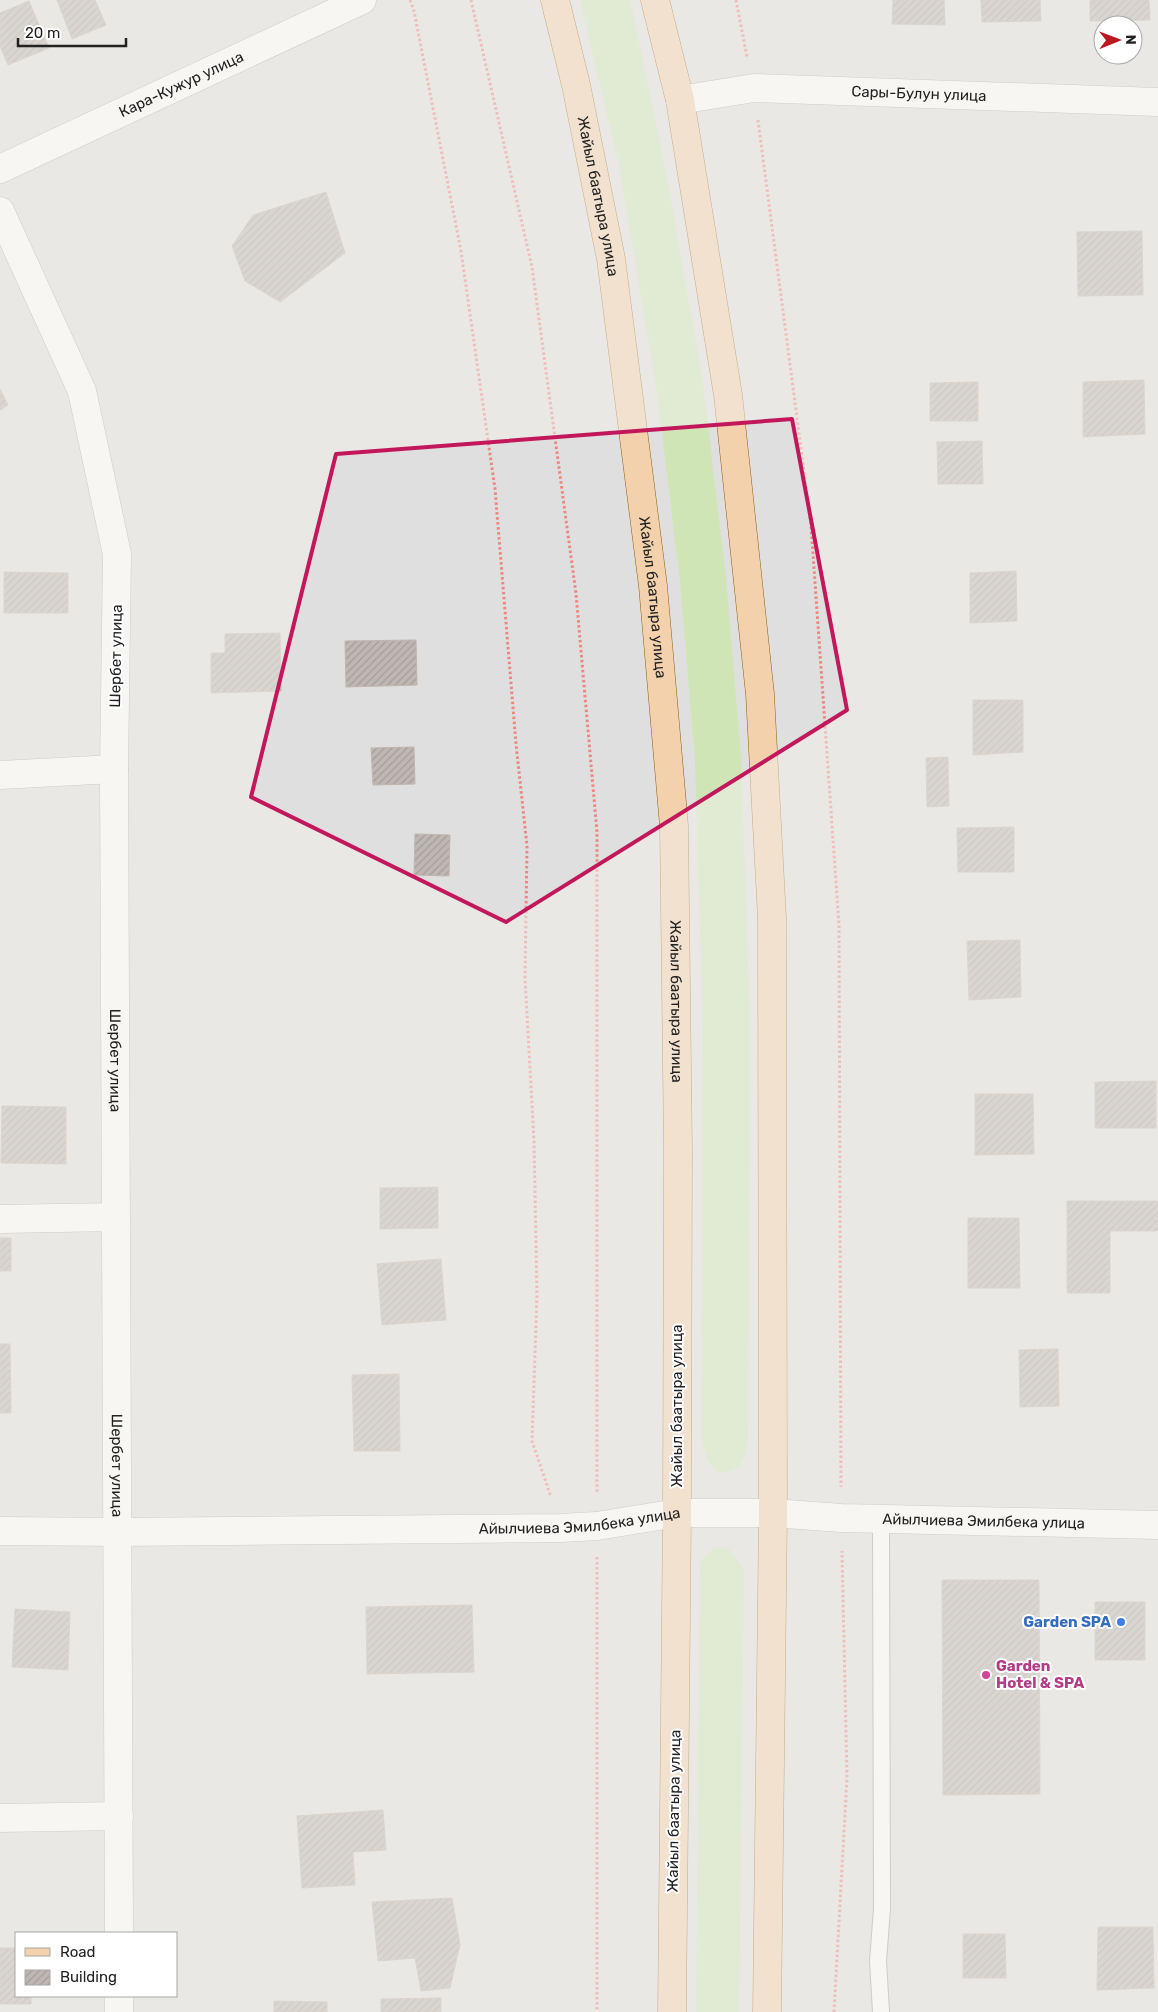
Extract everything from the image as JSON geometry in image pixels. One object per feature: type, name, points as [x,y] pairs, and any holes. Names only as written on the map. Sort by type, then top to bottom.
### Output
[{"type":"main road","name":"Жайыл баатыра улица","points":[[555,0],[576,84],[610,259],[653,586],[674,826],[678,1150],[677,1513],[672,2012]]},
{"type":"main road","points":[[655,0],[680,100],[728,395],[760,694],[772,918],[773,1513],[767,2012]]},
{"type":"street","name":"Кара-Кужур улица","points":[[0,169],[362,0]]},
{"type":"street","name":"Сары-Булун улица","points":[[680,100],[754,88],[1158,102]]},
{"type":"street","name":"Шербет улица","points":[[0,211],[82,391],[117,554],[114,769],[119,1932]]},
{"type":"street","points":[[0,774],[114,769]]},
{"type":"street","points":[[0,1219],[116,1217]]},
{"type":"street","name":"Айылчиева Эмилбека улица","points":[[0,1531],[118,1532],[562,1528],[597,1526],[677,1513],[773,1513],[841,1518],[1158,1525]]},
{"type":"street","points":[[0,1818],[119,1816]]},
{"type":"street","points":[[119,1997],[119,2012]]},
{"type":"lane","points":[[881,2012],[878,1961],[882,1909],[882,1519]]},
{"type":"path","points":[[410,0],[461,251],[495,489],[516,744],[528,846],[525,978],[534,1141],[537,1296],[532,1440],[562,1528]]},
{"type":"path","points":[[471,0],[532,267],[576,594],[597,832],[597,2012]]},
{"type":"path","points":[[736,0],[754,88],[812,525],[839,925],[841,1518],[846,1778],[834,2012]]},
{"type":"highlighted area","points":[[792,419],[847,710],[506,922],[251,797],[336,454]]},
{"type":"shaded area","points":[[0,0],[1158,0],[1158,2012],[0,2012]]},
{"type":"green space","points":[[580,0],[630,0],[664,162],[702,376],[726,577],[741,756],[750,1023],[748,1438],[741,1464],[732,1470],[717,1473],[707,1460],[702,1438],[703,1028],[695,762],[680,582],[656,384],[620,170]]},
{"type":"green space","points":[[714,1547],[728,1548],[744,1570],[739,2012],[696,2012],[700,1563]]},
{"type":"building","points":[[57,0],[95,0],[106,25],[72,39]]},
{"type":"building","points":[[893,0],[944,0],[945,25],[892,24]]},
{"type":"building","points":[[981,0],[1040,0],[1041,21],[982,22]]},
{"type":"building","points":[[1090,0],[1149,0],[1150,20],[1143,20],[1143,15],[1093,15],[1093,21],[1090,21]]},
{"type":"building","points":[[29,1],[49,48],[8,65],[0,46],[0,13]]},
{"type":"building","points":[[326,192],[345,253],[280,302],[245,281],[232,246],[253,215]]},
{"type":"building","points":[[1142,231],[1143,295],[1078,296],[1077,232]]},
{"type":"building","points":[[1144,380],[1145,434],[1083,437],[1083,382]]},
{"type":"building","points":[[978,382],[978,421],[930,421],[930,383]]},
{"type":"building","points":[[0,389],[8,405],[0,410]]},
{"type":"building","points":[[982,441],[983,484],[938,484],[937,442]]},
{"type":"building","points":[[1016,571],[1017,621],[970,623],[970,573]]},
{"type":"building","points":[[4,572],[68,573],[68,613],[4,613]]},
{"type":"building","points":[[280,633],[281,691],[211,693],[211,653],[225,653],[225,634]]},
{"type":"building","points":[[416,640],[417,685],[346,687],[345,641]]},
{"type":"building","points":[[973,700],[1023,700],[1023,752],[973,755]]},
{"type":"building","points":[[414,747],[415,784],[373,785],[371,748]]},
{"type":"building","points":[[948,757],[949,806],[927,807],[926,758]]},
{"type":"building","points":[[1014,827],[1014,872],[958,872],[957,828]]},
{"type":"building","points":[[415,834],[450,835],[449,876],[414,875]]},
{"type":"building","points":[[1020,940],[1021,997],[969,1000],[967,941]]},
{"type":"building","points":[[1156,1081],[1156,1128],[1095,1128],[1095,1082]]},
{"type":"building","points":[[975,1094],[1033,1094],[1034,1154],[975,1155]]},
{"type":"building","points":[[2,1106],[66,1107],[66,1164],[1,1163]]},
{"type":"building","points":[[438,1187],[438,1228],[380,1229],[380,1188]]},
{"type":"building","points":[[1067,1201],[1158,1201],[1158,1231],[1110,1231],[1110,1293],[1067,1293]]},
{"type":"building","points":[[968,1218],[1019,1218],[1020,1288],[968,1288]]},
{"type":"building","points":[[0,1238],[11,1238],[11,1271],[0,1271]]},
{"type":"building","points":[[441,1259],[446,1320],[382,1325],[377,1264]]},
{"type":"building","points":[[0,1344],[10,1344],[11,1413],[0,1413]]},
{"type":"building","points":[[1058,1349],[1059,1406],[1020,1407],[1019,1350]]},
{"type":"building","points":[[399,1374],[400,1451],[354,1451],[352,1375]]},
{"type":"building","points":[[942,1580],[1039,1580],[1040,1794],[943,1795]]},
{"type":"building","points":[[1095,1602],[1145,1602],[1145,1660],[1095,1660]]},
{"type":"building","points":[[472,1605],[474,1672],[367,1674],[366,1607]]},
{"type":"building","points":[[15,1609],[70,1612],[68,1670],[12,1667]]},
{"type":"building","points":[[383,1810],[386,1850],[353,1852],[355,1885],[302,1888],[297,1816]]},
{"type":"building","points":[[452,1898],[460,1945],[450,1988],[421,1991],[415,1958],[378,1961],[372,1902]]},
{"type":"building","points":[[1098,1927],[1153,1927],[1154,1988],[1097,1990]]},
{"type":"building","points":[[963,1934],[1005,1934],[1006,1978],[963,1978]]},
{"type":"building","points":[[0,1948],[15,1948],[15,1997],[31,1997],[31,2004],[0,2004]]},
{"type":"building","points":[[441,1998],[441,2012],[381,2012],[381,1999]]},
{"type":"building","points":[[274,2001],[327,2002],[327,2012],[274,2012]]},
{"type":"place","name":"Garden SPA","points":[[1121,1622]]},
{"type":"place","name":"Garden Hotel & SPA","points":[[986,1675]]}]
